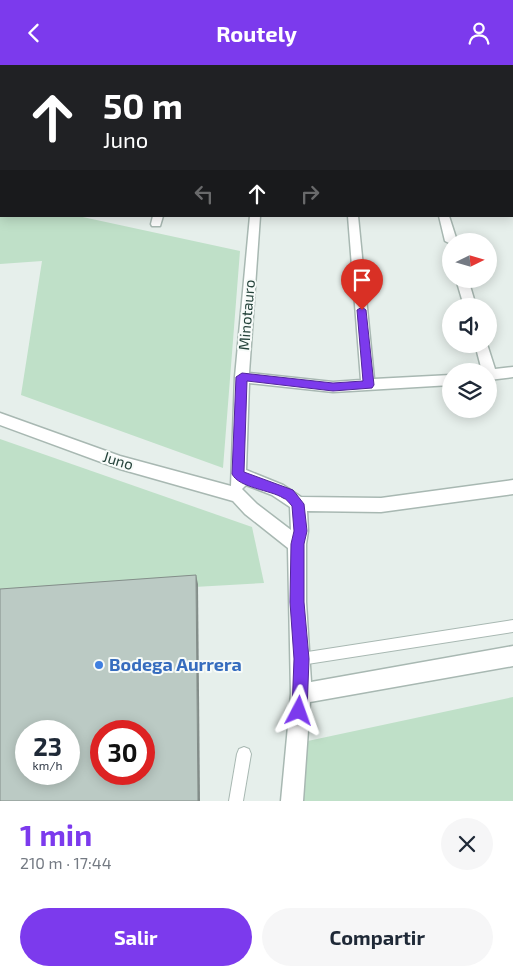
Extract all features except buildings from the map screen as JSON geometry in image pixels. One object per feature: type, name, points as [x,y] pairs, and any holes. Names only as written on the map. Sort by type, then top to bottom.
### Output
[{"type":"street","name":"Minotauro","points":[[238,474],[242,377],[255,217]]},
{"type":"street","points":[[353,217],[368,385]]},
{"type":"street","points":[[444,217],[449,233]]},
{"type":"street","points":[[497,374],[513,372]]},
{"type":"street","points":[[242,377],[333,387],[442,381]]},
{"type":"street","name":"Juno","points":[[0,419],[120,462],[238,495],[251,509],[297,544]]},
{"type":"street","points":[[238,495],[238,474],[253,482],[288,494],[298,504],[300,531],[297,544],[297,602],[301,659],[301,694],[292,801]]},
{"type":"street","points":[[298,504],[381,505],[513,487]]},
{"type":"street","points":[[301,694],[513,656]]},
{"type":"lane","points":[[301,659],[513,626]]},
{"type":"lane","points":[[236,801],[244,754]]},
{"type":"green space","points":[[0,217],[83,217],[240,251],[223,468],[21,395],[42,261],[0,264]]},
{"type":"green space","points":[[0,439],[252,527],[264,583],[0,598]]},
{"type":"green space","points":[[513,697],[513,801],[285,801],[289,745]]},
{"type":"place","name":"Bodega Aurrera","points":[[99,665]]},
{"type":"route","points":[[299,711],[301,659],[297,602],[297,544],[300,531],[298,504],[288,494],[253,482],[238,474],[242,377],[333,387],[368,385],[362,310]]}]
